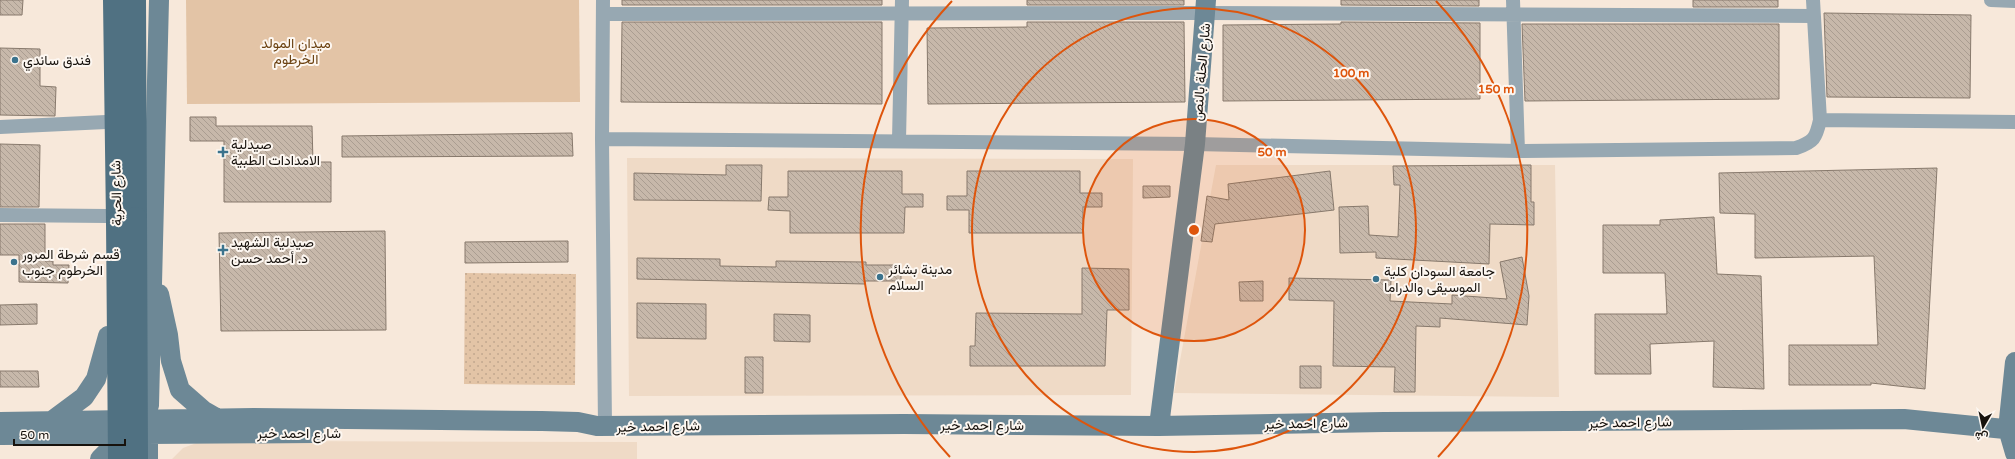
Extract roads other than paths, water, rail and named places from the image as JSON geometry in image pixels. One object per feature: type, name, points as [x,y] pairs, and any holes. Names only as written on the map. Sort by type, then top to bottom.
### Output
[{"type":"main road","points":[[104,0],[106,122],[120,219],[108,336],[109,447]]},
{"type":"main road","name":"شارع الحرية","points":[[114,0],[120,219],[137,459]]},
{"type":"main road","name":"شارع الحرية","points":[[109,447],[120,219],[135,0]]},
{"type":"main road","points":[[148,459],[146,422],[153,274],[159,0]]},
{"type":"main road","name":"شارع الحلة بالنص","points":[[1159,426],[1195,144],[1206,6]]},
{"type":"main road","points":[[153,274],[162,306],[171,361],[180,390],[204,411],[218,419]]},
{"type":"main road","points":[[53,420],[84,397],[96,378],[108,336]]},
{"type":"main road","points":[[2015,362],[2011,429],[2015,453]]},
{"type":"main road","name":"شارع احمد خير","points":[[0,435],[109,447],[146,422],[218,419],[542,421],[578,422],[601,426],[889,424],[1159,426],[1384,422],[1904,420],[2011,429]]},
{"type":"main road","name":"شارع احمد خير","points":[[0,422],[53,420],[109,447]]},
{"type":"main road","points":[[109,447],[146,422]]},
{"type":"main road","name":"شارع احمد خير","points":[[146,422],[542,433],[578,432],[601,426]]},
{"type":"street","points":[[1513,0],[1518,151]]},
{"type":"street","points":[[602,140],[899,140],[1195,144],[1518,151],[1796,148],[1807,144],[1816,137],[1820,120],[1812,0]]},
{"type":"street","points":[[1991,0],[2015,1]]},
{"type":"street","points":[[601,426],[603,7],[1206,6],[1514,15],[1812,16]]},
{"type":"street","points":[[899,140],[902,7]]},
{"type":"street","points":[[1820,120],[2015,122]]},
{"type":"street","points":[[0,127],[106,122]]},
{"type":"street","points":[[0,215],[120,219]]},
{"type":"place","name":"فندق ساندي","points":[[15,60]]},
{"type":"place","name":"صيدلية الامدادات الطبية","points":[[223,152]]},
{"type":"place","name":"صيدلية الشهيد د. أحمد حسن","points":[[223,250]]},
{"type":"place","name":"قسم شرطة المرور الخرطوم جنوب","points":[[14,262]]},
{"type":"place","name":"مدينة بشائر السلام","points":[[880,277]]},
{"type":"place","name":"جامعة السودان كلية الموسيقى والدراما","points":[[1376,279]]},
{"type":"park label","name":"ميدان المولد الخرطوم","points":[[296,52]]}]
